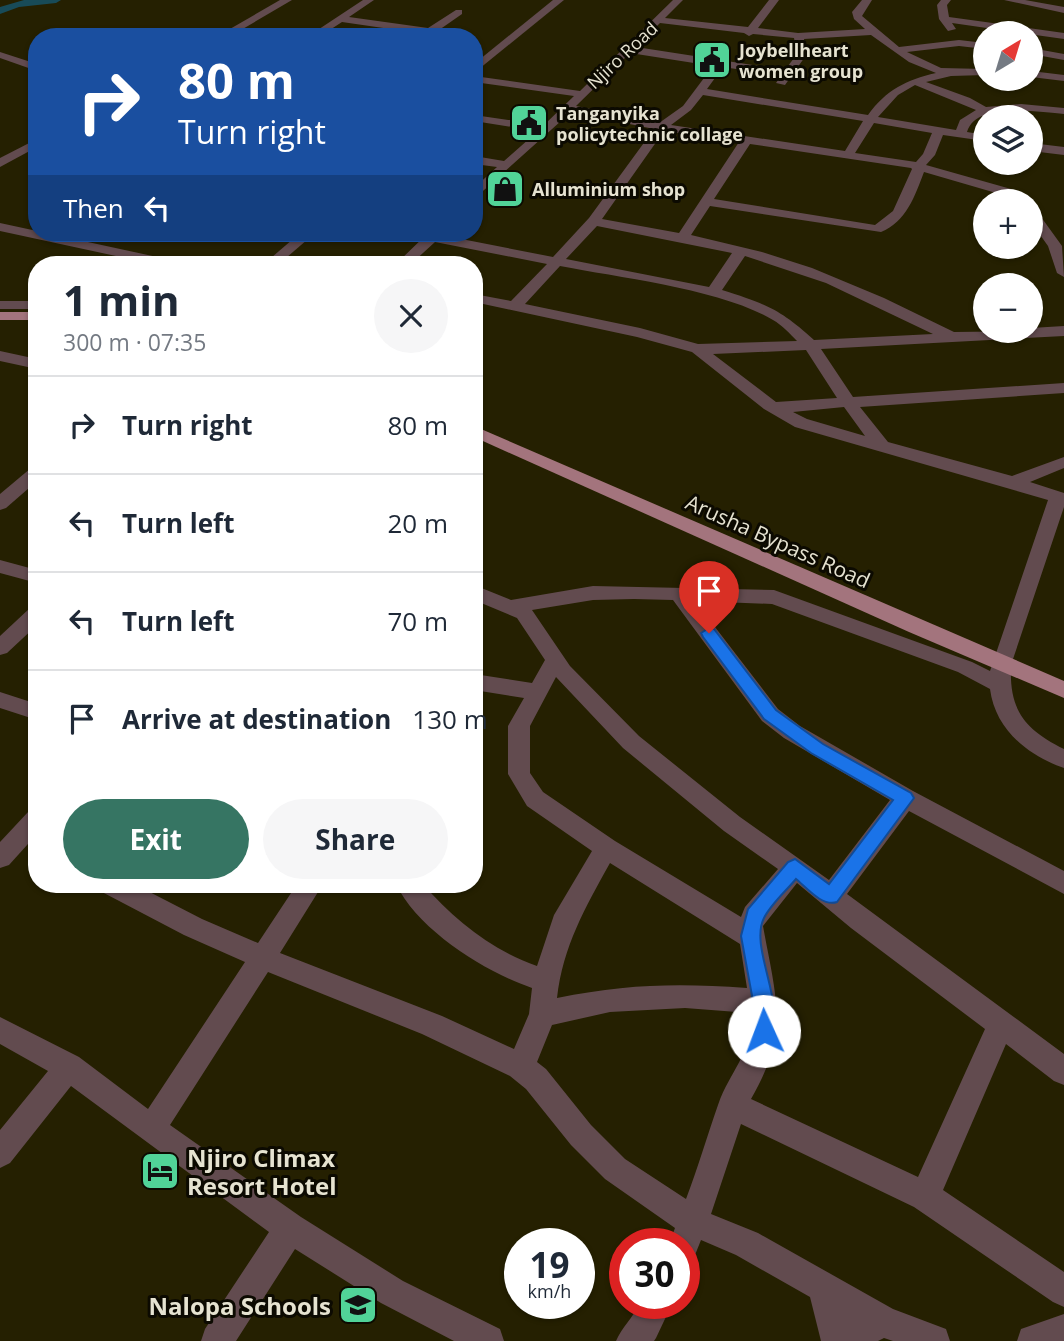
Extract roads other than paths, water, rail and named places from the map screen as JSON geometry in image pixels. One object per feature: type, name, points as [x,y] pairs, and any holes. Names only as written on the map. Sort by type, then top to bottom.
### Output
[{"type":"main road","points":[[0,316],[28,316]]},
{"type":"main road","name":"Arusha Bypass Road","points":[[483,435],[586,477],[1000,674],[1064,690]]},
{"type":"street","points":[[237,28],[287,0]]},
{"type":"street","points":[[326,28],[369,0]]},
{"type":"street","points":[[491,40],[559,0]]},
{"type":"street","points":[[749,33],[774,0]]},
{"type":"street","points":[[867,0],[855,15],[872,32],[919,62],[952,73]]},
{"type":"street","points":[[946,0],[942,5],[944,19],[959,43]]},
{"type":"street","points":[[1009,0],[1064,10]]},
{"type":"street","name":"Njiro Road","points":[[483,186],[547,129],[659,20],[673,1]]},
{"type":"street","points":[[435,28],[459,12]]},
{"type":"street","points":[[340,19],[408,28]]},
{"type":"street","points":[[944,19],[1064,36]]},
{"type":"street","points":[[659,20],[798,37],[872,32]]},
{"type":"street","points":[[775,101],[776,93],[803,54],[798,37]]},
{"type":"street","points":[[900,50],[959,43],[973,45]]},
{"type":"street","points":[[627,49],[788,74]]},
{"type":"street","points":[[1043,53],[1064,57]]},
{"type":"street","points":[[0,55],[28,65]]},
{"type":"street","points":[[514,307],[594,221],[661,127],[687,108],[720,64]]},
{"type":"street","points":[[848,155],[870,118],[897,91],[916,82],[952,73],[973,72]]},
{"type":"street","points":[[1043,75],[1064,78]]},
{"type":"street","points":[[483,80],[581,94]]},
{"type":"street","points":[[916,82],[975,105]]},
{"type":"street","points":[[701,91],[775,101],[973,136]]},
{"type":"street","points":[[568,108],[661,127],[919,167],[996,189]]},
{"type":"street","points":[[1043,110],[1064,111]]},
{"type":"street","points":[[961,134],[961,125],[973,114]]},
{"type":"street","points":[[483,119],[547,129]]},
{"type":"street","points":[[707,202],[876,229],[890,224],[897,216],[939,131]]},
{"type":"street","points":[[682,238],[747,140]]},
{"type":"street","points":[[0,163],[28,147]]},
{"type":"street","points":[[1043,148],[1064,151]]},
{"type":"street","points":[[483,161],[505,165]]},
{"type":"street","points":[[594,221],[682,238],[784,263],[850,288],[951,337]]},
{"type":"street","points":[[0,227],[28,229]]},
{"type":"street","points":[[1043,230],[1055,246],[1064,273]]},
{"type":"street","points":[[9,242],[28,231]]},
{"type":"street","points":[[84,242],[139,256]]},
{"type":"street","points":[[281,256],[297,242]]},
{"type":"street","points":[[412,256],[427,242]]},
{"type":"street","points":[[466,242],[713,292],[758,306],[780,318],[811,345],[882,446]]},
{"type":"street","points":[[713,292],[735,263],[740,251]]},
{"type":"street","points":[[483,300],[640,333],[697,349],[1064,331]]},
{"type":"street","points":[[0,305],[28,305]]},
{"type":"street","points":[[697,349],[770,406],[810,426],[1013,482],[1061,498],[1000,674],[1007,717],[1034,745],[1064,759]]},
{"type":"street","points":[[0,356],[28,362]]},
{"type":"street","points":[[770,406],[819,407],[849,402],[884,402],[1064,388]]},
{"type":"street","points":[[1013,482],[1055,463],[1064,462]]},
{"type":"street","points":[[0,504],[28,480]]},
{"type":"street","points":[[0,566],[28,574]]},
{"type":"street","points":[[512,606],[593,593],[774,597],[965,667],[1000,674]]},
{"type":"street","points":[[678,593],[770,715],[817,748],[1064,883]]},
{"type":"street","points":[[483,595],[524,613],[555,661],[640,749],[732,824],[795,867],[1000,1026],[1064,1071]]},
{"type":"street","points":[[0,648],[28,622]]},
{"type":"street","points":[[555,661],[519,726],[519,775],[535,799],[606,848],[750,936]]},
{"type":"street","points":[[483,683],[536,692]]},
{"type":"street","points":[[0,699],[28,709]]},
{"type":"street","points":[[831,896],[905,798]]},
{"type":"street","points":[[0,858],[28,842]]},
{"type":"street","points":[[520,1066],[542,1014],[546,981],[563,923],[606,848]]},
{"type":"street","points":[[691,1228],[722,1143],[732,1105],[753,1069],[764,1031],[763,1001],[750,936],[754,915],[795,867]]},
{"type":"street","points":[[592,874],[612,869],[641,868]]},
{"type":"street","points":[[149,893],[193,927],[263,958],[432,1025],[520,1066],[536,1079],[582,1135],[615,1169],[683,1228]]},
{"type":"street","points":[[150,1129],[305,893]]},
{"type":"street","points":[[415,893],[425,905],[502,965],[546,981]]},
{"type":"street","points":[[542,1014],[623,999],[685,996],[763,1001]]},
{"type":"street","points":[[925,1196],[1000,1026]]},
{"type":"street","points":[[0,1030],[69,1067],[150,1129],[290,1228],[392,1292],[488,1341]]},
{"type":"street","points":[[0,1153],[69,1067]]},
{"type":"street","points":[[732,1105],[925,1196],[1064,1291]]},
{"type":"street","points":[[217,1341],[290,1228]]},
{"type":"street","points":[[700,1235],[747,1244],[883,1321],[934,1341]]},
{"type":"street","points":[[824,1290],[837,1341]]},
{"type":"street","points":[[632,1341],[649,1319]]},
{"type":"street","points":[[845,1341],[883,1321]]},
{"type":"street","points":[[1033,1341],[1064,1330]]},
{"type":"waterway","points":[[0,11],[17,4],[56,0]]},
{"type":"place","name":"Joybellheart women group","points":[[712,60]]},
{"type":"place","name":"Tanganyika policytechnic collage","points":[[529,123]]},
{"type":"place","name":"Alluminium shop","points":[[505,189]]},
{"type":"place","name":"Njiro Climax Resort Hotel","points":[[160,1171]]},
{"type":"place","name":"Nalopa Schools","points":[[358,1305]]}]
